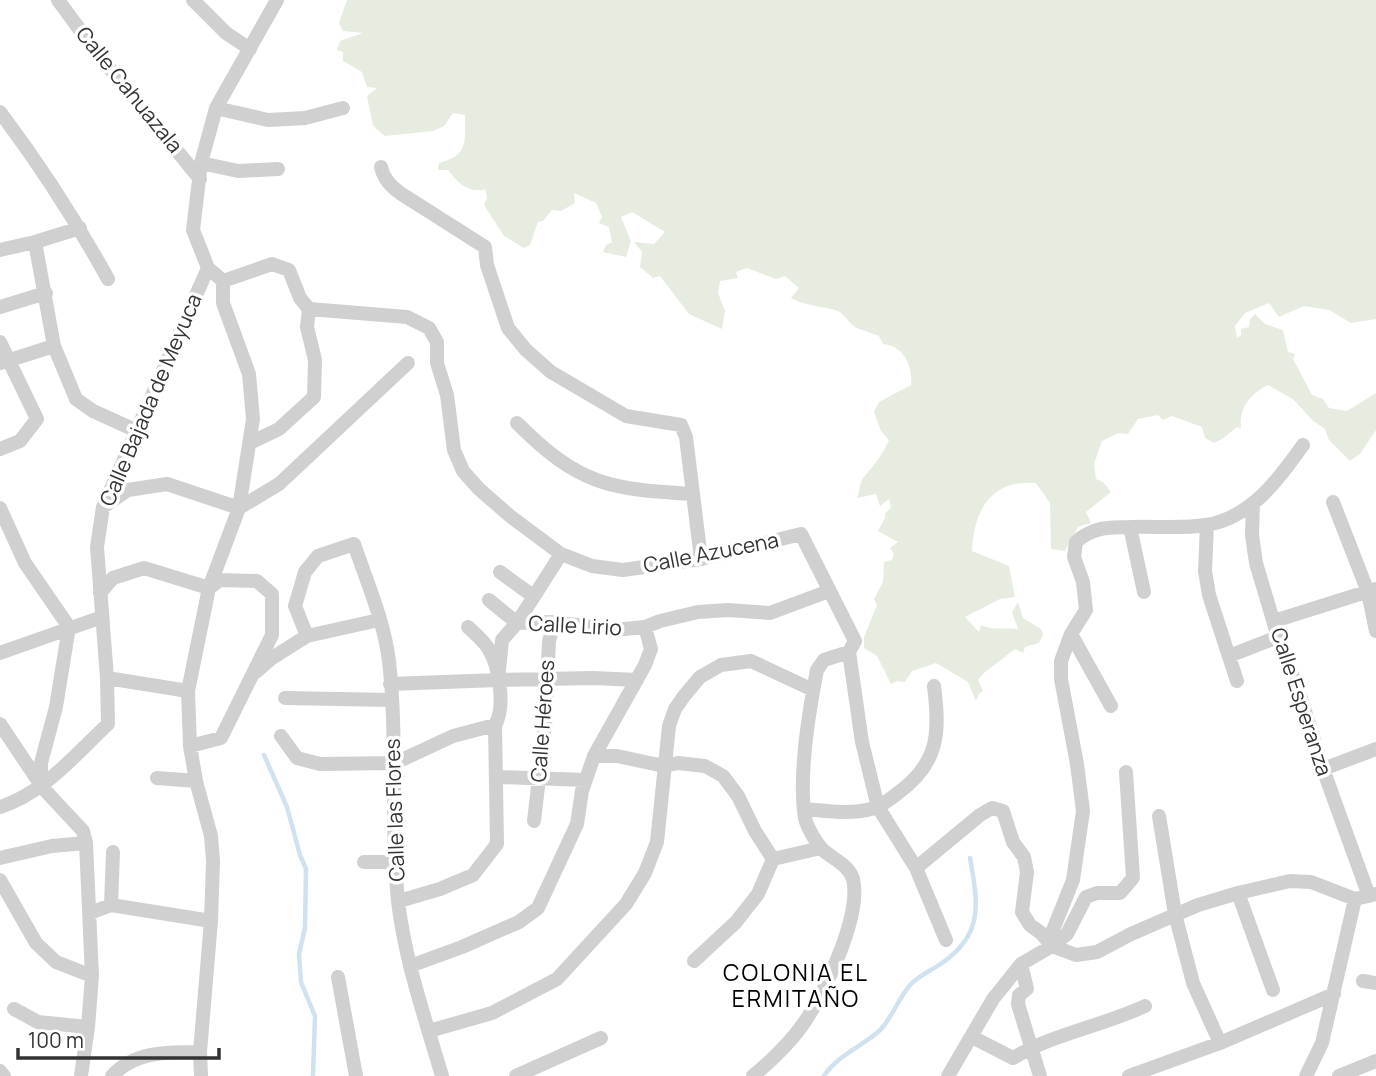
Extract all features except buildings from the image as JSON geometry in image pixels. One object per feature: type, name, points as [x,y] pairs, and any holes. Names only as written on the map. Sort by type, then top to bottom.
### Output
[{"type":"street","name":"Calle Cahuazala","points":[[58,0],[94,49],[200,179]]},
{"type":"street","points":[[192,0],[226,33],[250,50]]},
{"type":"street","points":[[201,1076],[200,1052],[213,861],[211,836],[196,781],[190,746],[188,691],[209,587],[239,508],[250,443],[253,395],[249,374],[223,303],[223,281],[208,268],[194,230],[201,163],[216,108],[277,0]]},
{"type":"street","points":[[216,108],[268,120],[305,118],[343,108]]},
{"type":"street","points":[[0,112],[26,146],[80,228],[108,279]]},
{"type":"street","points":[[201,163],[238,171],[278,169]]},
{"type":"street","points":[[381,167],[389,184],[400,193],[485,247],[487,265],[508,328],[526,350],[551,372],[626,415],[681,425],[685,437],[701,559]]},
{"type":"street","points":[[0,250],[80,228]]},
{"type":"street","points":[[35,242],[54,346],[76,399],[93,411],[135,430]]},
{"type":"street","points":[[223,281],[272,264],[289,270],[300,298],[309,309],[307,327],[315,360],[314,397],[279,429],[250,443]]},
{"type":"street","name":"Calle Bajada de Meyuca","points":[[0,807],[41,786],[108,724],[97,547],[103,507],[208,268]]},
{"type":"street","points":[[0,307],[46,293]]},
{"type":"street","name":"Calle Azucena","points":[[309,309],[407,317],[429,328],[437,342],[437,363],[447,395],[454,450],[463,471],[478,489],[561,554],[593,566],[623,570],[701,559],[801,534],[829,591]]},
{"type":"street","points":[[0,342],[4,361],[37,419],[20,440],[0,449]]},
{"type":"street","points":[[4,361],[54,346]]},
{"type":"street","points":[[103,507],[128,490],[167,484],[239,508],[279,484],[408,363]]},
{"type":"street","points":[[517,423],[541,447],[581,475],[631,490],[692,494]]},
{"type":"street","points":[[1052,946],[1053,930],[1073,880],[1083,811],[1061,679],[1061,661],[1071,634],[1086,610],[1083,582],[1073,557],[1076,542],[1086,533],[1106,527],[1207,525],[1230,516],[1253,503],[1277,481],[1303,444]]},
{"type":"street","points":[[1333,502],[1372,590],[1376,631]]},
{"type":"street","name":"Calle Esperanza","points":[[1253,503],[1252,535],[1256,563],[1278,638],[1301,698],[1367,896]]},
{"type":"street","points":[[0,508],[25,564],[69,627],[57,707],[41,763],[41,786]]},
{"type":"street","points":[[1207,525],[1205,571],[1209,595],[1237,681]]},
{"type":"street","points":[[1130,527],[1144,592]]},
{"type":"street","name":"Calle las Flores","points":[[307,636],[295,606],[305,572],[318,556],[354,544],[380,620],[389,659],[395,763],[398,901],[410,966],[442,1076]]},
{"type":"street","points":[[498,680],[502,640],[517,623],[561,554]]},
{"type":"street","points":[[100,593],[113,578],[144,568],[209,587],[220,580],[257,580],[272,594],[272,635],[221,738],[190,746]]},
{"type":"street","points":[[500,572],[533,596]]},
{"type":"street","points":[[1274,621],[1372,590]]},
{"type":"street","points":[[829,591],[855,640],[849,652],[862,742],[878,807],[916,868],[946,940]]},
{"type":"street","name":"Calle Lirio","points":[[489,600],[517,623],[555,622],[614,630],[645,628],[660,621],[698,612],[728,610],[770,613],[829,591]]},
{"type":"street","points":[[0,653],[102,617]]},
{"type":"street","points":[[250,678],[272,658],[307,636],[380,620]]},
{"type":"street","name":"Calle Héroes","points":[[534,821],[540,778],[549,641],[555,622]]},
{"type":"street","points":[[398,901],[440,889],[473,875],[498,844],[495,725],[502,703],[489,648],[468,626]]},
{"type":"street","points":[[410,966],[463,947],[519,922],[538,908],[577,824],[594,757],[651,649],[645,628]]},
{"type":"street","points":[[1071,634],[1111,706]]},
{"type":"street","points":[[1229,656],[1278,638]]},
{"type":"street","points":[[753,1076],[778,1055],[802,1027],[823,991],[846,935],[854,895],[852,878],[848,870],[821,848],[806,821],[805,755],[817,670],[824,660],[849,652]]},
{"type":"street","points":[[429,1031],[492,1013],[557,979],[626,904],[645,873],[657,842],[669,726],[675,709],[700,677],[721,665],[751,662],[813,690]]},
{"type":"street","points":[[107,678],[188,691]]},
{"type":"street","points":[[390,684],[547,679],[637,680]]},
{"type":"street","points":[[805,809],[844,812],[878,807],[924,771],[936,731],[934,686]]},
{"type":"street","points":[[285,698],[391,700]]},
{"type":"street","points":[[0,724],[41,786],[83,831],[86,844],[92,976],[81,1076]]},
{"type":"street","points":[[281,736],[297,758],[320,764],[395,763],[453,736],[495,725]]},
{"type":"street","points":[[1323,769],[1376,749]]},
{"type":"street","points":[[594,757],[617,756],[664,766],[678,763],[705,766],[723,776],[738,796],[755,831],[773,859]]},
{"type":"street","points":[[948,1076],[993,999],[1021,964],[1052,946],[1066,934],[1086,897],[1097,893],[1120,893],[1133,878],[1126,772]]},
{"type":"street","points":[[497,777],[586,780]]},
{"type":"street","points":[[157,778],[196,781]]},
{"type":"street","points":[[916,868],[980,815],[992,808],[1003,811],[1013,842],[1026,864],[1022,912],[1030,925],[1052,946],[1076,955],[1097,952],[1175,914],[1238,893],[1290,881],[1311,882],[1367,896],[1334,994],[1322,1043],[1306,1076]]},
{"type":"street","points":[[1159,816],[1175,914],[1193,983],[1220,1042]]},
{"type":"street","points":[[0,858],[52,846],[86,844]]},
{"type":"street","points":[[773,859],[821,848]]},
{"type":"street","points":[[111,905],[113,852]]},
{"type":"street","points":[[694,961],[736,922],[758,894],[773,859]]},
{"type":"street","points":[[364,862],[396,862]]},
{"type":"street","points":[[0,880],[36,943],[56,961],[92,976]]},
{"type":"street","points":[[1238,893],[1273,990]]},
{"type":"street","points":[[90,913],[111,905],[132,911],[211,921]]},
{"type":"street","points":[[1021,964],[1027,989],[1019,995],[1018,1004],[1040,1076]]},
{"type":"street","points":[[338,977],[356,1076]]},
{"type":"street","points":[[1129,1076],[1220,1042],[1334,994]]},
{"type":"street","points":[[972,1037],[1013,1058],[1031,1048],[1122,1017],[1144,1006]]},
{"type":"street","points":[[14,1009],[38,1022],[88,1027]]},
{"type":"street","points":[[516,1076],[601,1038]]},
{"type":"street","points":[[112,1076],[135,1058],[165,1052],[200,1052]]},
{"type":"street","points":[[1339,1076],[1357,1072],[1376,1061]]},
{"type":"street","points":[[0,1070],[4,1076]]},
{"type":"shaded area","points":[[347,0],[1376,0],[1376,319],[1351,323],[1329,310],[1304,306],[1279,317],[1269,303],[1245,313],[1235,326],[1237,338],[1241,335],[1241,329],[1249,327],[1250,319],[1255,314],[1265,324],[1283,330],[1288,352],[1295,354],[1293,359],[1312,395],[1323,399],[1329,408],[1347,411],[1376,393],[1376,430],[1360,454],[1350,461],[1329,440],[1325,429],[1313,421],[1294,400],[1268,385],[1247,402],[1242,414],[1241,429],[1237,427],[1214,443],[1205,438],[1202,427],[1172,416],[1163,420],[1158,415],[1138,419],[1128,434],[1118,433],[1102,441],[1094,464],[1096,479],[1103,482],[1111,492],[1086,512],[1091,523],[1078,527],[1065,551],[1051,549],[1050,503],[1036,483],[1007,486],[988,500],[981,510],[973,536],[972,551],[1009,566],[1015,597],[1000,599],[965,617],[979,632],[981,625],[1018,629],[1012,612],[1018,602],[1023,618],[1041,629],[1043,635],[1039,643],[1025,647],[1023,653],[1015,649],[984,673],[978,680],[983,691],[976,701],[968,682],[936,663],[912,671],[905,682],[897,681],[891,684],[877,656],[864,648],[864,637],[877,605],[874,599],[883,582],[884,562],[892,560],[894,554],[890,548],[898,542],[878,531],[885,513],[891,508],[889,499],[880,506],[876,494],[857,498],[862,479],[889,440],[881,431],[874,412],[879,402],[911,385],[906,358],[897,349],[883,344],[879,336],[850,323],[838,311],[791,298],[799,288],[785,276],[776,279],[747,268],[736,272],[738,278],[720,281],[718,293],[725,311],[722,329],[689,314],[660,276],[653,278],[640,267],[642,252],[634,242],[654,244],[665,232],[632,212],[621,217],[631,241],[626,257],[603,252],[606,245],[612,242],[609,227],[599,223],[602,217],[596,203],[574,193],[575,203],[561,211],[552,210],[543,221],[538,222],[530,245],[524,248],[504,236],[484,205],[487,198],[485,189],[469,189],[448,170],[438,170],[439,163],[456,156],[463,146],[465,115],[453,113],[444,126],[433,131],[385,136],[373,126],[367,96],[377,88],[367,87],[362,72],[343,61],[343,52],[337,50],[340,41],[363,33],[343,31],[339,23]]},
{"type":"waterway","points":[[264,755],[287,807],[306,869],[305,928],[299,954],[301,982],[315,1016],[313,1076]]},
{"type":"waterway","points":[[824,1076],[842,1058],[883,1027],[911,984],[956,952],[965,941],[975,916],[976,903],[970,858]]},
{"type":"district","name":"COLONIA EL ERMITAÑO","points":[[796,986]]}]
